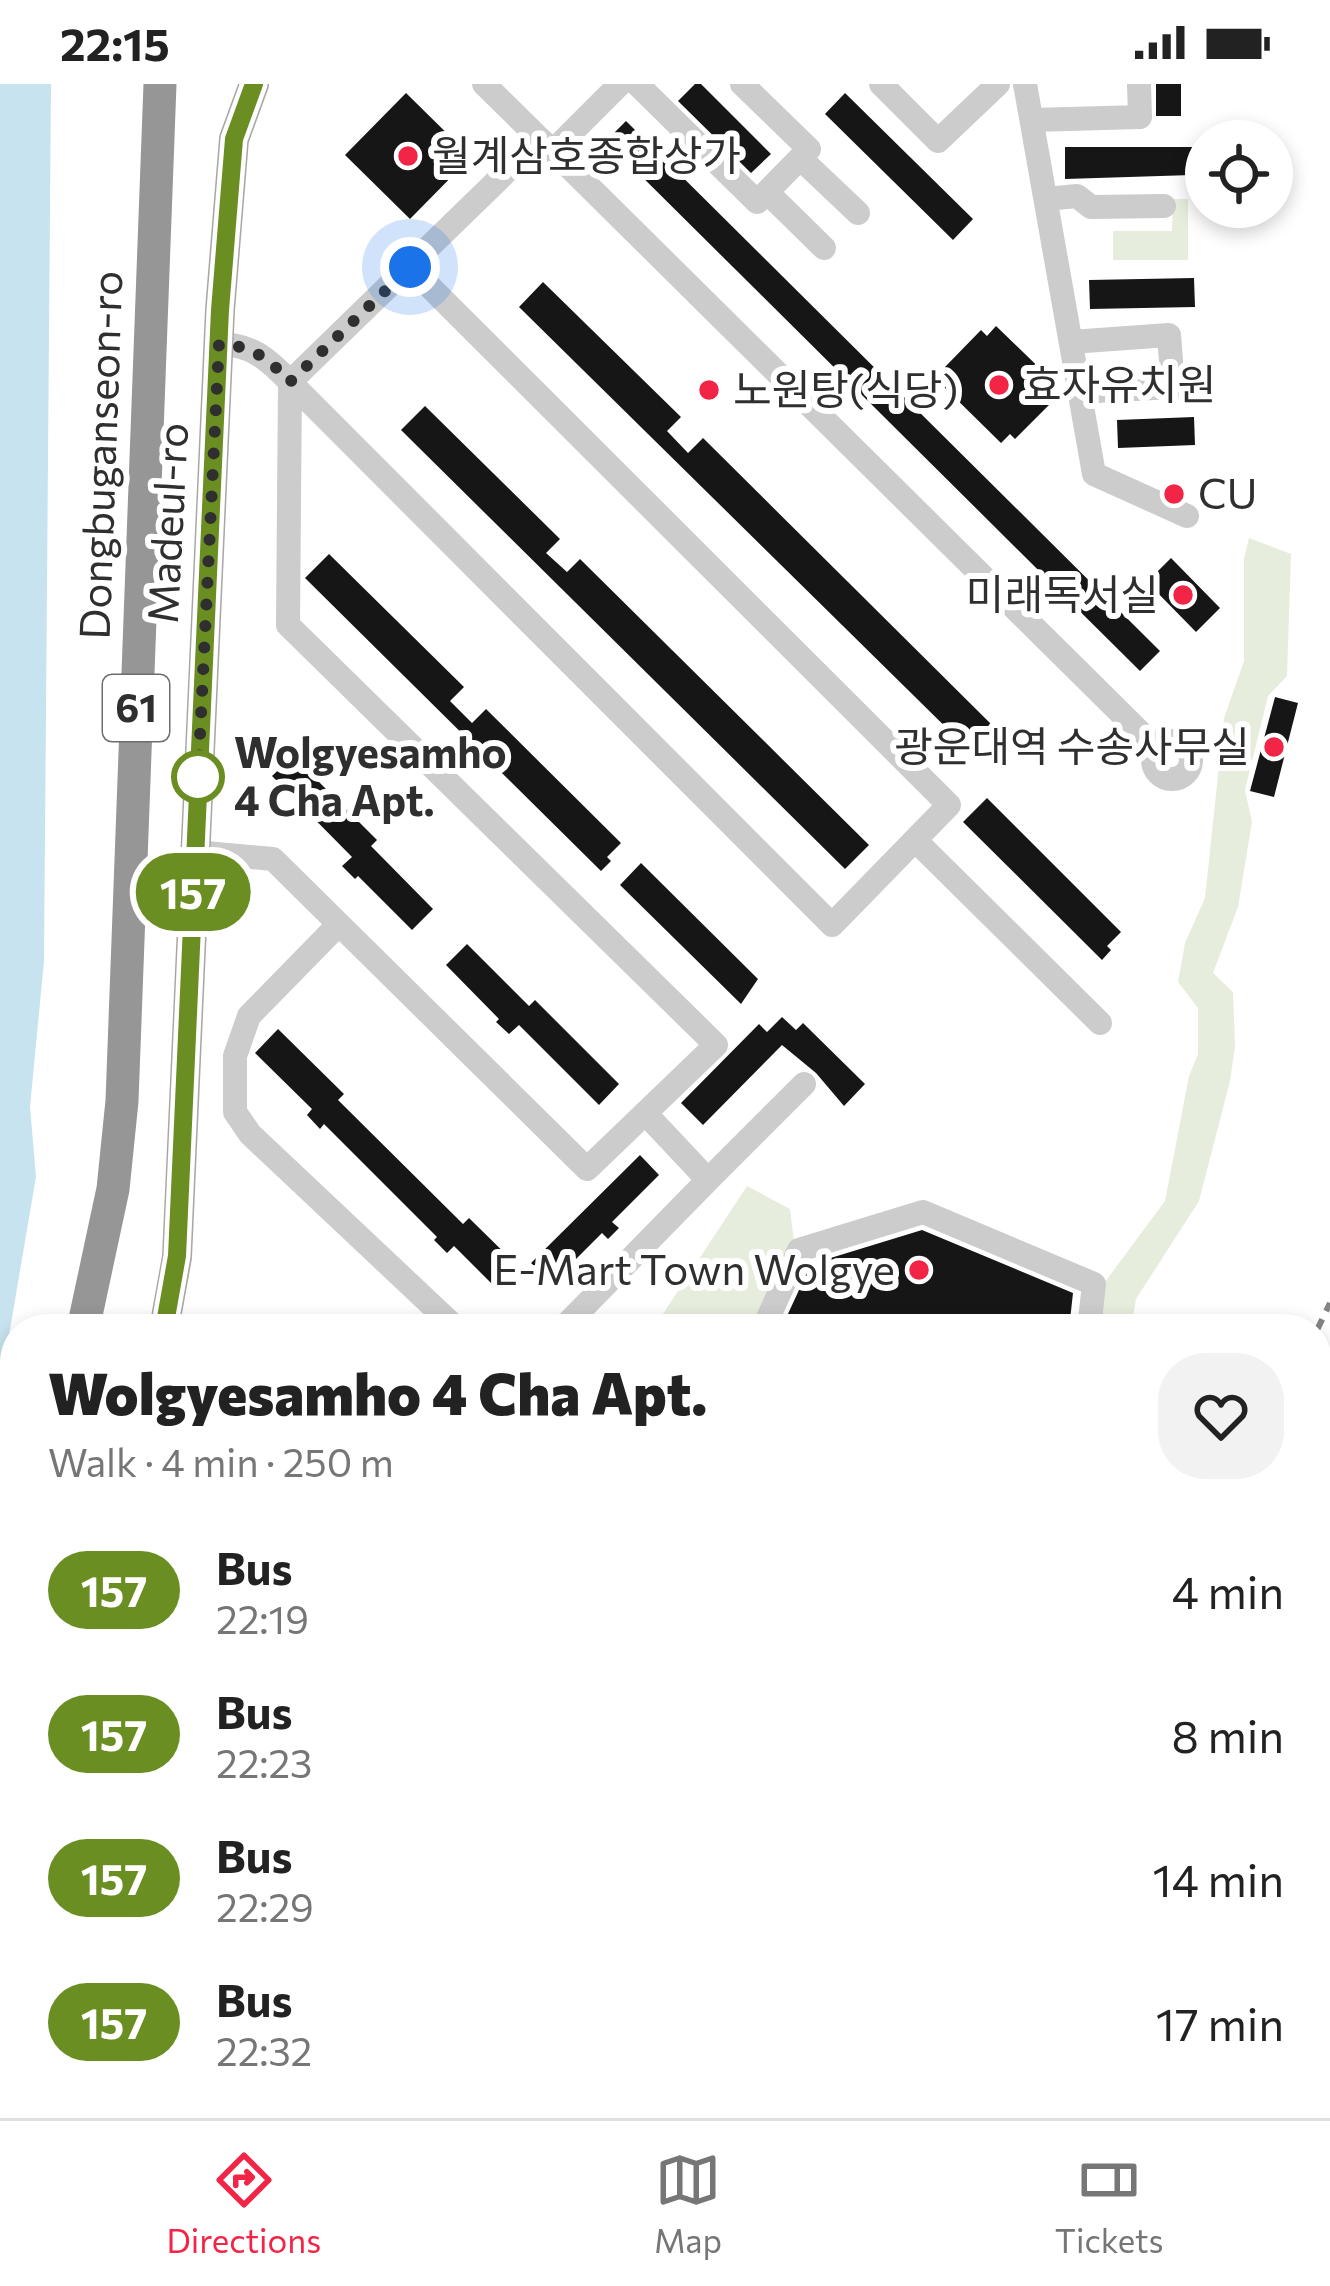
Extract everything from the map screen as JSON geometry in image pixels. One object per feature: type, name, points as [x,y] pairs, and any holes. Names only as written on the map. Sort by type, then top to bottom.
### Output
[{"type":"highway","name":"Dongbuganseon-ro","points":[[85,1314],[113,1189],[122,1101],[160,84]]},
{"type":"main road","name":"Madeul-ro","points":[[167,1314],[177,1256],[219,344],[234,139],[254,84]]},
{"type":"street","points":[[484,84],[1156,748]]},
{"type":"street","points":[[195,852],[273,859],[587,1169],[716,1045],[288,625],[290,382],[410,267],[620,84]]},
{"type":"street","points":[[638,84],[757,202],[809,149],[742,84]]},
{"type":"street","points":[[891,87],[938,141],[998,84]]},
{"type":"street","points":[[1025,84],[1094,474],[1187,516]]},
{"type":"street","points":[[1032,120],[1140,116],[1139,84]]},
{"type":"street","points":[[800,158],[858,213]]},
{"type":"street","points":[[767,193],[824,248]]},
{"type":"street","points":[[1046,199],[1077,196],[1091,207],[1164,206]]},
{"type":"street","points":[[219,344],[244,344],[274,364],[832,925],[950,805],[410,267]]},
{"type":"street","points":[[1071,342],[1169,335],[1172,387],[1079,392]]},
{"type":"street","points":[[915,840],[1100,1023]]},
{"type":"street","points":[[339,924],[249,1016],[235,1056],[235,1112],[250,1134],[441,1314]]},
{"type":"street","points":[[577,1314],[804,1084]]},
{"type":"street","points":[[645,1113],[708,1180]]},
{"type":"street","points":[[770,1314],[799,1250],[923,1212],[1094,1284],[1091,1314]]},
{"type":"green space","points":[[1173,199],[1185,199],[1188,260],[1113,260],[1113,231],[1172,231]]},
{"type":"green space","points":[[1249,538],[1291,554],[1287,676],[1268,696],[1245,790],[1252,822],[1238,907],[1213,973],[1233,992],[1235,1047],[1230,1081],[1199,1201],[1136,1299],[1134,1314],[1100,1314],[1102,1286],[1165,1201],[1189,1076],[1198,1054],[1198,1008],[1178,982],[1185,943],[1205,898],[1224,718],[1244,661],[1244,558]]},
{"type":"green space","points":[[747,1186],[790,1209],[794,1241],[761,1314],[663,1314]]},
{"type":"water","points":[[0,84],[51,84],[44,961],[30,1107],[36,1177],[13,1314],[0,1314]]},
{"type":"building","points":[[701,84],[771,154],[751,173],[678,101]]},
{"type":"building","points":[[1156,84],[1181,84],[1181,116],[1156,116]]},
{"type":"building","name":"월계삼호종합상가","points":[[406,93],[471,157],[410,219],[345,155]]},
{"type":"building","points":[[845,93],[973,219],[953,240],[825,114]]},
{"type":"building","points":[[626,121],[1160,651],[1140,671],[606,141]]},
{"type":"building","points":[[1065,147],[1185,147],[1185,175],[1065,179]]},
{"type":"building","points":[[1194,278],[1195,307],[1090,309],[1089,280]]},
{"type":"building","points":[[543,282],[681,417],[667,431],[688,453],[703,438],[992,725],[972,753],[519,307]]},
{"type":"building","name":"효자유치원","points":[[996,326],[1057,385],[1049,394],[1054,400],[1015,439],[1010,434],[1001,443],[941,384],[951,373],[945,367],[981,330],[987,336]]},
{"type":"building","points":[[425,406],[560,539],[546,553],[567,572],[580,559],[869,845],[845,869],[401,430]]},
{"type":"building","points":[[1194,417],[1195,445],[1118,448],[1117,420]]},
{"type":"building","points":[[329,554],[464,687],[450,701],[472,723],[486,709],[621,843],[601,871],[305,578]]},
{"type":"building","name":"미래독서실","points":[[1171,558],[1220,608],[1196,632],[1147,582]]},
{"type":"building","name":"광운대역 수송사무실","points":[[1275,697],[1298,703],[1274,797],[1250,791]]},
{"type":"building","points":[[293,756],[377,840],[371,846],[433,909],[412,930],[342,866],[352,857],[272,776]]},
{"type":"building","points":[[987,798],[1121,932],[1107,946],[1111,950],[1102,960],[963,822]]},
{"type":"building","points":[[641,863],[758,979],[741,1004],[620,885]]},
{"type":"building","points":[[467,944],[529,1006],[535,1000],[619,1084],[599,1105],[519,1025],[509,1034],[446,965]]},
{"type":"building","points":[[782,1017],[796,1030],[803,1023],[865,1084],[844,1106],[816,1073],[782,1045],[703,1125],[681,1103],[759,1024],[767,1032]]},
{"type":"building","points":[[278,1029],[344,1094],[338,1100],[463,1224],[469,1218],[520,1268],[498,1290],[454,1246],[447,1253],[434,1240],[437,1237],[324,1124],[320,1129],[307,1115],[312,1109],[255,1053]]},
{"type":"building","points":[[640,1155],[659,1175],[612,1222],[619,1228],[608,1239],[602,1233],[552,1283],[531,1263]]},
{"type":"building","name":"E-Mart Town Wolgye","points":[[922,1230],[1073,1293],[1071,1314],[788,1314],[811,1264]]},
{"type":"railway","points":[[1325,1314],[1330,1303]]},
{"type":"bus line","name":"157","points":[[167,1314],[177,1256],[220,310],[234,139],[254,84]]},
{"type":"place","name":"월계삼호종합상가","points":[[408,156]]},
{"type":"place","name":"효자유치원","points":[[999,385]]},
{"type":"place","name":"노원탕(식당)","points":[[709,390]]},
{"type":"place","name":"CU","points":[[1174,494]]},
{"type":"place","name":"미래독서실","points":[[1183,595]]},
{"type":"place","name":"광운대역 수송사무실","points":[[1274,747]]},
{"type":"place","name":"Wolgyesamho 4 Cha Apt.","points":[[198,777]]},
{"type":"place","name":"E-Mart Town Wolgye","points":[[919,1270]]},
{"type":"route","points":[[198,777],[219,344],[244,344],[274,364],[290,382],[410,267]]}]
